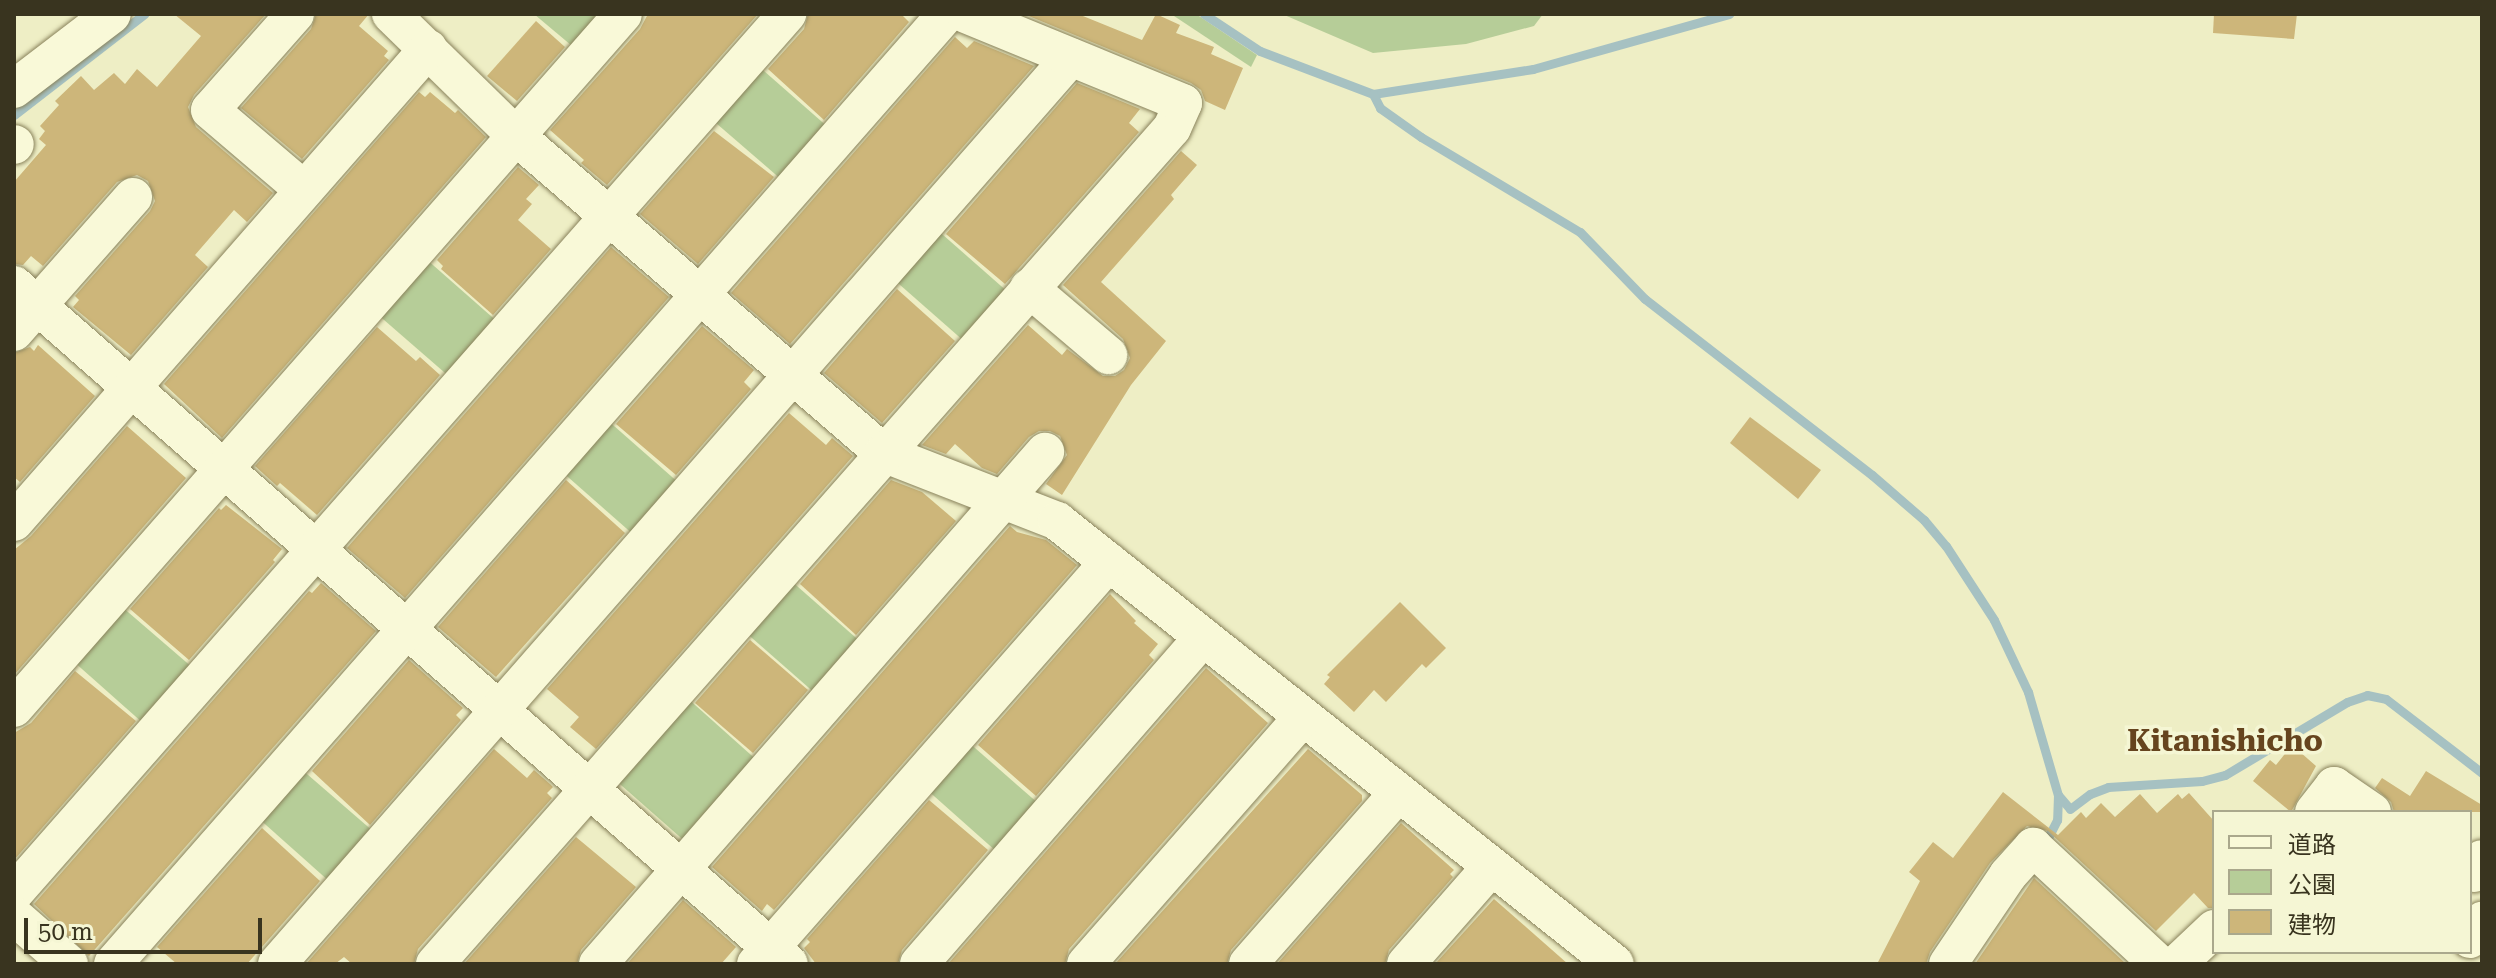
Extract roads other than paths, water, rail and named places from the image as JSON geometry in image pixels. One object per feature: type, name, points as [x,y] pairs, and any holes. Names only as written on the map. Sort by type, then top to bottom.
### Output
[{"type":"street","points":[[14,89],[112,14]]},
{"type":"street","points":[[295,14],[210,110],[304,190]]},
{"type":"street","points":[[391,14],[516,136],[883,453],[1057,521],[1615,964]]},
{"type":"street","points":[[14,708],[623,14]]},
{"type":"street","points":[[14,893],[787,14]]},
{"type":"street","points":[[113,964],[946,14]]},
{"type":"street","points":[[435,964],[1172,128],[1183,103],[966,14]]},
{"type":"street","points":[[14,522],[428,49]]},
{"type":"street","points":[[277,964],[1071,57]]},
{"type":"street","points":[[133,197],[22,307],[131,388],[681,869],[772,959],[1109,562]]},
{"type":"street","points":[[1029,288],[1108,355]]},
{"type":"street","points":[[598,964],[1045,452]]},
{"type":"street","points":[[919,964],[1203,637]]},
{"type":"street","points":[[1086,964],[1303,717]]},
{"type":"street","points":[[2316,810],[2334,786],[2369,810]]},
{"type":"street","points":[[1248,964],[1398,793]]},
{"type":"street","points":[[1948,964],[2008,875],[2033,847],[2159,964]]},
{"type":"street","points":[[1406,964],[1491,867]]},
{"type":"street","points":[[14,916],[69,964]]},
{"type":"street","points":[[2177,964],[2212,931]]},
{"type":"waterway","points":[[14,115],[144,14]]},
{"type":"waterway","points":[[1204,14],[1260,51],[1373,94],[1533,69],[1729,14]]},
{"type":"waterway","points":[[1373,94],[1380,108],[1421,137],[1580,232],[1645,299],[1872,475],[1924,520],[1946,546],[1994,620],[2028,692],[2058,795],[2057,820],[2044,846]]},
{"type":"waterway","points":[[2058,795],[2070,809],[2090,794],[2108,787],[2202,781],[2225,775],[2347,702],[2367,695],[2386,699],[2482,773]]},
{"type":"district","name":"Kitanishicho","points":[[2225,741]]}]
